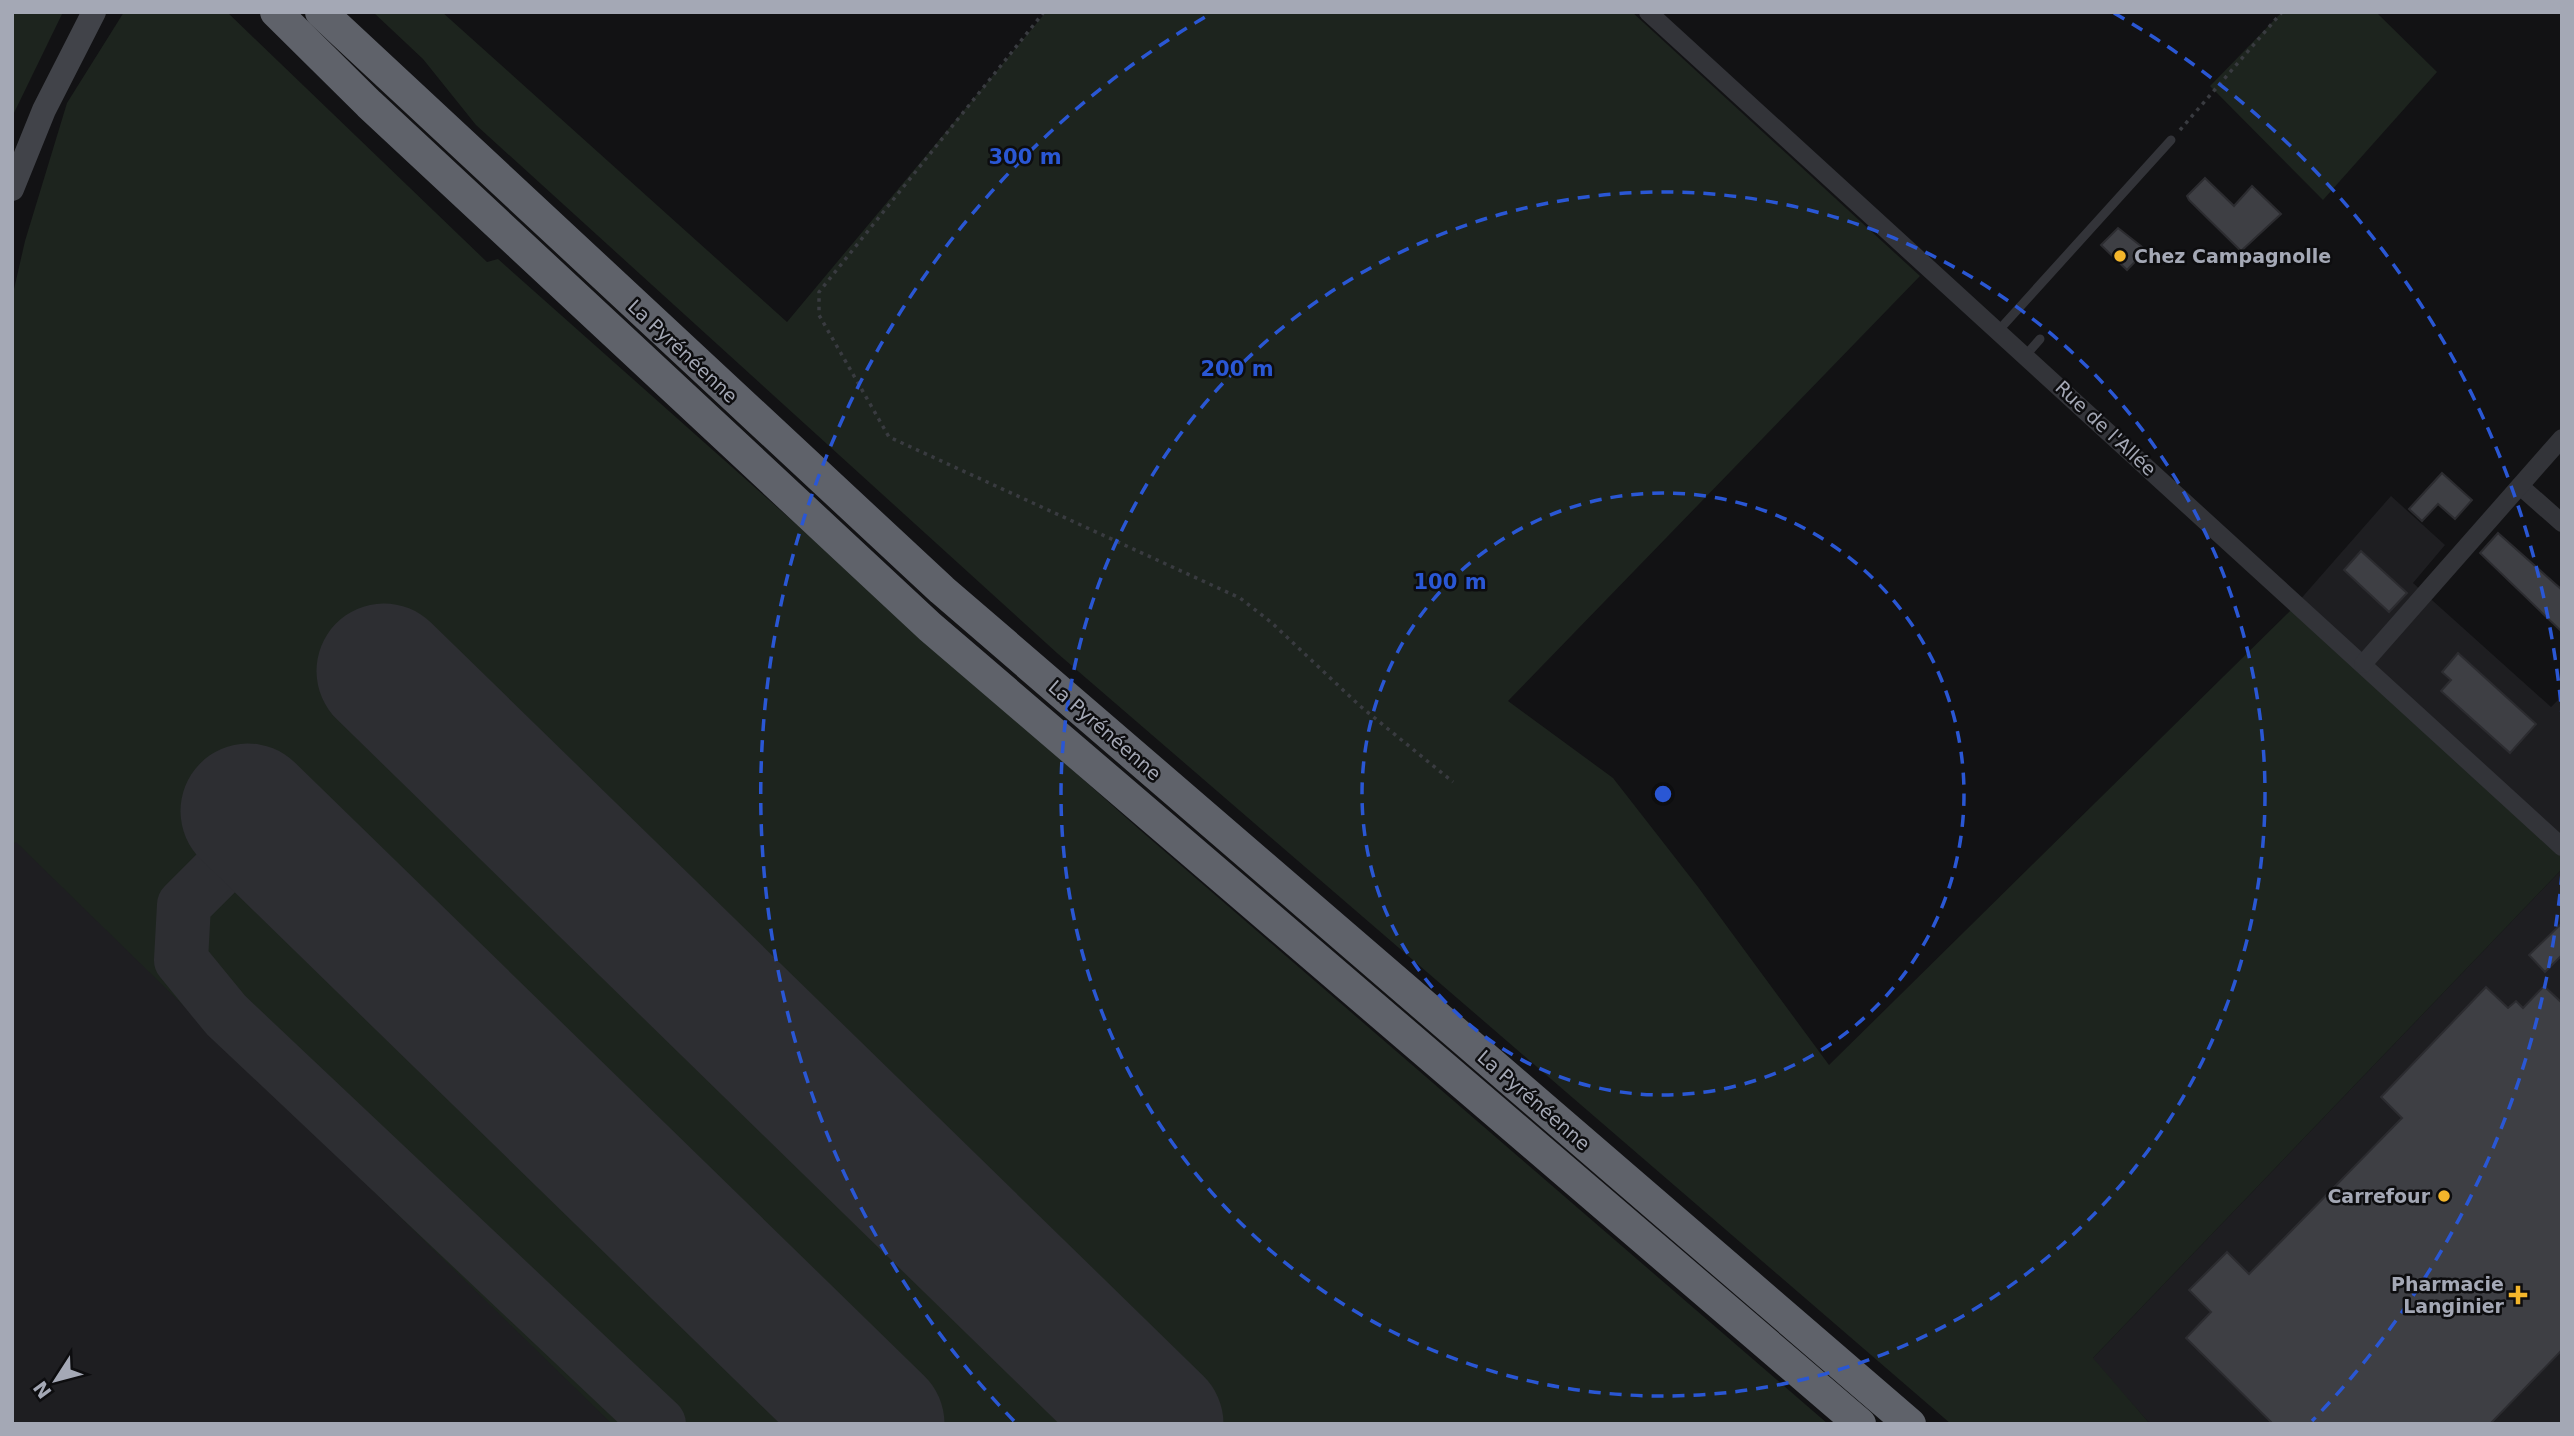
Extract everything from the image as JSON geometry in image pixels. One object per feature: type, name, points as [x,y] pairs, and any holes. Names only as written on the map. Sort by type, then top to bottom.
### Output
[{"type":"highway","name":"La Pyrénéenne","points":[[276,12],[369,104],[930,627],[1860,1424]]},
{"type":"highway","name":"La Pyrénéenne","points":[[321,12],[942,590],[1910,1424]]},
{"type":"street","points":[[12,189],[44,110],[94,12]]},
{"type":"street","name":"Rue de l'Allée","points":[[1648,12],[2562,847]]},
{"type":"street","points":[[2363,664],[2562,438]]},
{"type":"street","points":[[2520,486],[2562,523]]},
{"type":"lane","points":[[1999,330],[2171,140]]},
{"type":"lane","points":[[2026,355],[2040,340]]},
{"type":"path","points":[[1044,12],[819,292],[819,315],[889,437],[1240,598],[1272,623],[1360,706],[1453,782]]},
{"type":"path","points":[[2171,140],[2282,12]]},
{"type":"shaded area","points":[[12,12],[63,12],[12,117]]},
{"type":"shaded area","points":[[124,12],[227,12],[487,262],[498,259],[1140,830],[1828,1424],[612,1424],[16,842],[12,845],[12,298],[25,241],[67,103]]},
{"type":"shaded area","points":[[373,12],[442,12],[787,322],[1046,12],[1632,12],[1920,276],[1508,701],[1613,778],[1698,887],[1829,1065],[2291,610],[2562,851],[2562,869],[2093,1358],[2150,1424],[1951,1424],[1057,653],[476,125],[423,59]]},
{"type":"shaded area","points":[[2282,12],[2376,12],[2437,72],[2323,200],[2210,86]]},
{"type":"shaded area","points":[[2391,496],[2445,545],[2413,583],[2551,707],[2562,696],[2562,851],[2291,610]]},
{"type":"shaded area","points":[[12,499],[1489,1424],[12,1424]]},
{"type":"shaded area","name":"Carrefour","points":[[2562,869],[2562,1424],[2150,1424],[2092,1359]]},
{"type":"building","points":[[2205,178],[2234,206],[2252,186],[2281,214],[2241,251],[2187,196]]},
{"type":"building","points":[[2118,228],[2146,250],[2127,270],[2101,245]]},
{"type":"building","points":[[2442,473],[2472,500],[2455,519],[2438,504],[2422,521],[2409,509]]},
{"type":"building","points":[[2498,533],[2562,590],[2562,632],[2480,553]]},
{"type":"building","points":[[2361,551],[2407,593],[2389,612],[2344,570]]},
{"type":"building","points":[[2458,653],[2536,724],[2510,753],[2441,691],[2451,680],[2442,672]]},
{"type":"building","points":[[2562,923],[2562,955],[2545,972],[2529,955]]},
{"type":"building","name":"Carrefour","points":[[2544,986],[2562,1003],[2562,1350],[2490,1424],[2273,1424],[2186,1338],[2211,1312],[2189,1290],[2227,1252],[2249,1274],[2402,1118],[2381,1097],[2486,987],[2508,1008],[2516,1001],[2523,1008]]},
{"type":"taxiway","points":[[252,837],[184,905],[181,960],[226,1015],[659,1424]]},
{"type":"runway","points":[[384,671],[1156,1424]]},
{"type":"runway","points":[[248,811],[877,1424]]},
{"type":"place","name":"Chez Campagnolle","points":[[2120,256]]},
{"type":"place","name":"Carrefour","points":[[2444,1196]]},
{"type":"place","name":"Pharmacie Langinier","points":[[2518,1295]]}]
